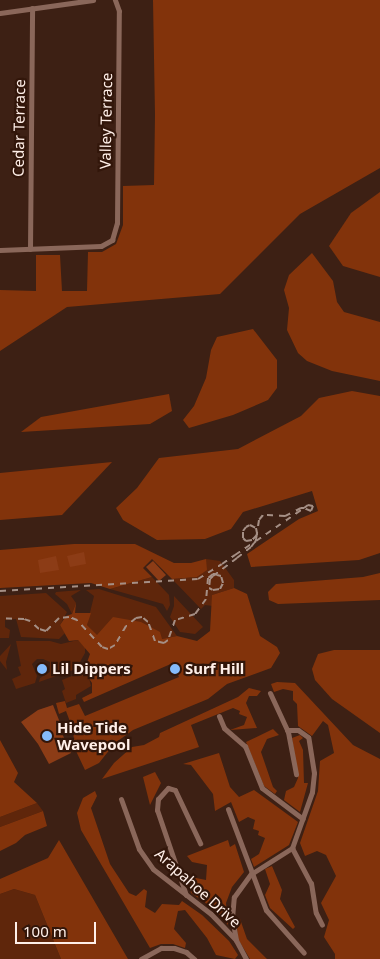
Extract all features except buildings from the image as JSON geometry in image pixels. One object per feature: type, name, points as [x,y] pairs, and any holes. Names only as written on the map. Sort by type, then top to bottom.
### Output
[{"type":"street","points":[[0,13],[93,0]]},
{"type":"street","name":"Valley Terrace","points":[[30,248],[101,246],[112,240],[117,224],[119,11],[115,0]]},
{"type":"street","name":"Cedar Terrace","points":[[30,248],[32,8]]},
{"type":"street","points":[[0,250],[30,248]]},
{"type":"street","points":[[270,693],[287,730],[296,774]]},
{"type":"street","points":[[219,716],[224,728],[245,746],[262,788],[303,819]]},
{"type":"street","points":[[246,959],[236,940],[232,907],[241,884],[250,874],[292,848],[314,782],[308,737],[298,730],[287,730]]},
{"type":"street","points":[[186,896],[157,810],[158,799],[163,791],[168,788],[175,790],[200,843]]},
{"type":"street","name":"Arapahoe Drive","points":[[121,799],[139,849],[153,869],[211,914],[236,940]]},
{"type":"street","points":[[228,810],[250,874],[266,910],[304,953]]},
{"type":"street","points":[[292,848],[311,883],[316,913],[322,926]]},
{"type":"street","points":[[141,959],[161,948],[174,948],[186,952],[194,959]]},
{"type":"shaded area","points":[[153,0],[380,0],[380,168],[300,214],[220,294],[67,307],[0,351],[0,290],[36,291],[36,255],[60,255],[62,291],[87,291],[88,252],[102,252],[116,244],[123,225],[123,186],[154,185]]},
{"type":"shaded area","points":[[380,192],[380,277],[343,266],[329,246],[351,213]]},
{"type":"shaded area","points":[[312,253],[333,281],[337,302],[344,312],[380,322],[380,381],[332,371],[307,361],[298,353],[287,330],[289,308],[284,290],[289,275]]},
{"type":"shaded area","points":[[253,329],[277,360],[277,388],[268,400],[233,415],[189,428],[183,420],[194,406],[206,378],[211,350],[217,337]]},
{"type":"shaded area","points":[[352,391],[380,396],[380,553],[359,560],[251,567],[247,554],[299,519],[318,511],[312,491],[243,512],[231,529],[205,539],[157,540],[123,520],[116,508],[137,488],[159,458],[238,449],[301,416],[319,398]]},
{"type":"shaded area","points":[[169,394],[172,411],[150,424],[21,432],[41,417]]},
{"type":"shaded area","points":[[112,462],[62,515],[0,520],[0,473]]},
{"type":"shaded area","points":[[74,544],[135,544],[174,563],[191,563],[206,559],[207,570],[197,577],[172,579],[152,559],[143,568],[152,577],[110,589],[91,583],[0,588],[0,550]]},
{"type":"shaded area","points":[[84,552],[86,564],[70,567],[67,556]]},
{"type":"shaded area","points":[[56,556],[59,570],[40,573],[38,560]]},
{"type":"shaded area","points":[[206,559],[220,561],[234,580],[234,588],[212,595],[213,606],[205,605],[201,609],[172,579],[197,577],[206,570]]},
{"type":"shaded area","points":[[153,561],[166,575],[159,581],[146,567]]},
{"type":"shaded area","points":[[380,573],[380,600],[278,604],[269,600],[268,592],[276,584],[363,577]]},
{"type":"shaded area","points":[[152,577],[169,595],[170,605],[167,611],[163,604],[110,589]]},
{"type":"shaded area","points":[[234,588],[247,594],[260,636],[277,647],[280,653],[271,668],[227,684],[208,699],[133,730],[115,743],[99,763],[85,770],[76,751],[72,727],[66,711],[59,714],[56,703],[65,701],[67,708],[79,704],[85,716],[179,677],[173,663],[84,702],[82,698],[92,693],[92,683],[84,671],[90,654],[78,640],[69,641],[60,625],[66,616],[72,614],[76,603],[75,613],[91,613],[87,625],[97,635],[113,617],[141,622],[160,632],[162,639],[177,636],[197,641],[210,631],[212,595]]},
{"type":"shaded area","points":[[99,589],[156,607],[177,636],[162,639],[97,636],[87,625],[94,596],[86,590]]},
{"type":"shaded area","points":[[81,590],[71,596],[76,603],[72,614],[67,604],[55,594],[56,592]]},
{"type":"shaded area","points":[[46,593],[67,612],[60,625],[65,633],[59,639],[21,637],[16,619],[5,620],[5,627],[10,630],[9,638],[0,638],[0,596]]},
{"type":"shaded area","points":[[174,596],[203,627],[195,634],[180,632],[170,617],[174,606]]},
{"type":"shaded area","points":[[78,640],[85,647],[85,653],[76,669],[39,682],[40,678],[50,672],[50,662],[37,659],[32,664],[37,676],[35,683],[16,689],[12,679],[21,675],[18,667],[21,666],[16,641],[50,641],[61,644]]},
{"type":"shaded area","points":[[11,644],[6,662],[7,670],[0,661],[0,656]]},
{"type":"shaded area","points":[[334,650],[380,650],[380,733],[332,699],[315,680],[312,669],[318,654]]},
{"type":"shaded area","points":[[84,671],[88,674],[91,686],[76,695],[76,699],[66,703],[62,691],[65,689],[62,680]]},
{"type":"shaded area","points":[[277,682],[295,683],[353,745],[380,759],[380,959],[335,959],[335,954],[324,937],[329,920],[321,903],[336,876],[326,855],[317,851],[305,856],[300,843],[318,791],[320,761],[334,753],[328,725],[323,721],[312,736],[298,726],[297,704],[293,700],[293,691],[283,689],[274,692],[271,684]]},
{"type":"shaded area","points":[[249,688],[261,691],[257,696],[249,696],[246,703],[257,728],[230,730],[244,725],[247,717],[239,714],[240,711],[233,708],[191,725],[199,747],[102,779],[114,763],[132,747],[144,745],[159,737],[160,733],[238,697]]},
{"type":"shaded area","name":"Hide Tide Wavepool","points":[[53,705],[61,725],[62,721],[66,722],[67,729],[63,731],[60,729],[71,753],[49,764],[38,744],[21,722],[38,710]]},
{"type":"shaded area","points":[[273,729],[279,735],[267,739],[261,752],[273,787],[277,791],[275,794],[264,786],[246,742]]},
{"type":"shaded area","points":[[300,735],[303,738],[299,741],[303,750],[304,783],[308,783],[300,812],[284,800],[286,791],[294,787],[298,778],[292,738]]},
{"type":"shaded area","points":[[0,740],[18,773],[14,782],[37,803],[0,817]]},
{"type":"shaded area","points":[[219,753],[230,787],[239,797],[254,790],[298,822],[289,845],[254,867],[251,859],[259,854],[265,838],[258,835],[259,831],[253,829],[255,820],[248,817],[239,822],[231,802],[215,811],[213,794],[191,765],[183,764]]},
{"type":"shaded area","points":[[155,772],[161,783],[150,805],[143,777]]},
{"type":"shaded area","points":[[95,791],[97,796],[91,808],[110,864],[129,893],[136,896],[144,889],[147,891],[145,907],[155,913],[162,904],[179,905],[182,901],[202,915],[229,941],[238,955],[235,959],[216,955],[207,938],[185,910],[178,911],[174,929],[186,943],[185,948],[173,944],[161,944],[150,948],[81,830],[77,813],[83,798]]},
{"type":"shaded area","points":[[37,803],[43,811],[0,827],[0,817]]},
{"type":"shaded area","points":[[43,811],[47,826],[25,835],[16,843],[0,851],[0,827]]},
{"type":"shaded area","points":[[59,840],[128,959],[61,959],[35,895],[14,889],[0,894],[0,879],[48,858]]},
{"type":"shaded area","points":[[228,840],[230,847],[235,844],[244,872],[232,887],[226,903],[228,925],[213,908],[191,893],[186,876],[206,880],[207,865],[192,862],[187,856]]},
{"type":"shaded area","points":[[272,866],[282,890],[280,899],[295,927],[293,929],[270,908],[265,895],[270,884],[265,869]]},
{"type":"shaded area","points":[[14,889],[35,895],[61,959],[0,959],[0,894]]},
{"type":"shaded area","points":[[236,918],[240,919],[247,939],[267,959],[250,959],[238,939]]},
{"type":"railway","points":[[0,591],[198,579],[222,564],[256,541],[304,508],[308,505],[313,506],[311,511],[304,508],[301,508],[285,516],[263,515],[259,520],[257,535],[252,540],[246,541],[243,538],[243,531],[246,527],[250,525],[256,528],[257,533],[256,539],[256,541],[251,547],[237,558],[213,576],[210,579],[209,588],[213,590],[220,589],[223,583],[221,576],[217,575],[215,574],[213,574],[208,578],[206,599],[195,614],[175,620],[168,640],[164,643],[155,641],[148,622],[142,617],[136,618],[126,626],[115,645],[108,649],[102,647],[77,620],[69,617],[59,618],[46,631],[39,629],[30,621],[24,619],[0,618]]},
{"type":"place","name":"Lil Dippers","points":[[42,669]]},
{"type":"place","name":"Surf Hill","points":[[175,669]]},
{"type":"place","name":"Hide Tide Wavepool","points":[[47,736]]}]
